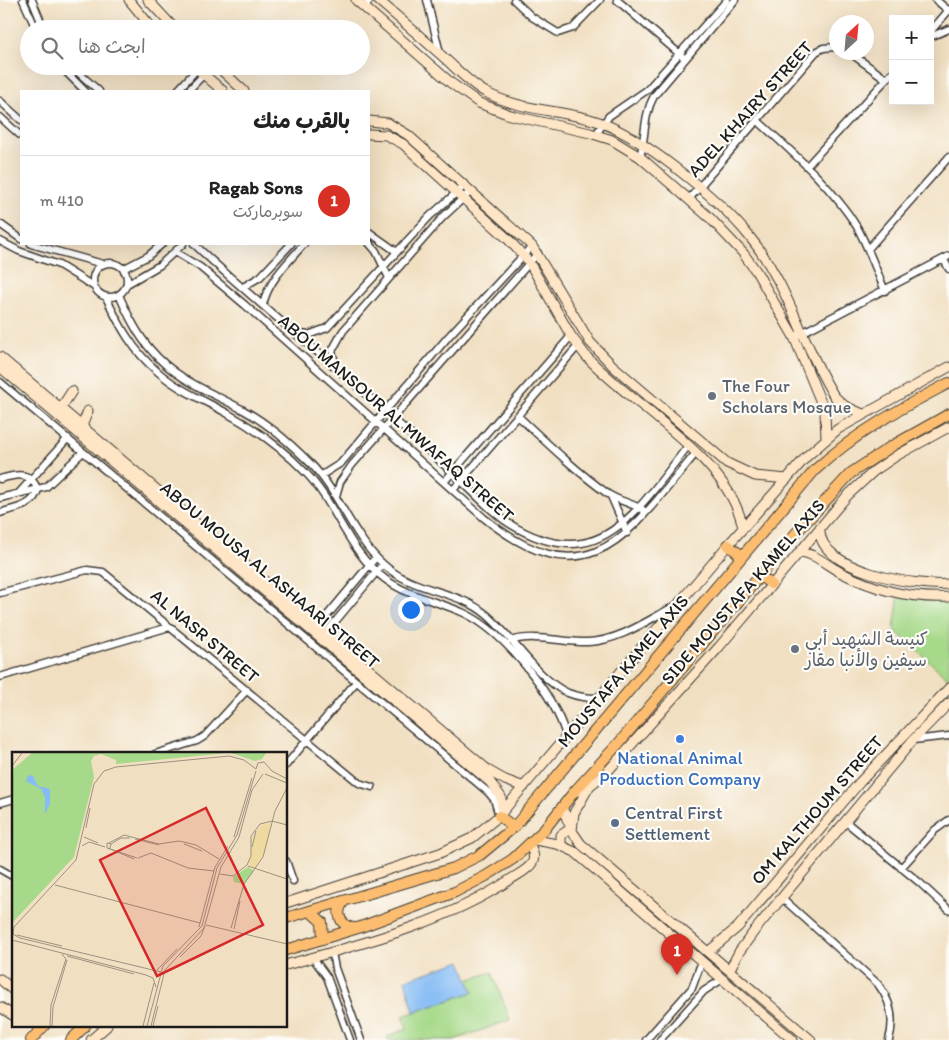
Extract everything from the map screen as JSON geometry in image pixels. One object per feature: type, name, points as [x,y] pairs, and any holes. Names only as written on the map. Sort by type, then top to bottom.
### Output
[{"type":"main road","name":"MOUSTAFA KAMEL AXIS","points":[[288,917],[454,868],[492,847],[514,827],[815,470],[838,449],[888,416],[949,383]]},
{"type":"main road","points":[[288,949],[358,928],[472,884],[505,865],[533,842],[760,576],[851,473],[892,446],[949,414]]},
{"type":"main road","points":[[728,545],[742,556]]},
{"type":"main road","points":[[760,576],[771,584]]},
{"type":"main road","points":[[499,816],[514,827]]},
{"type":"main road","points":[[344,901],[339,912],[340,919],[348,926],[358,928]]},
{"type":"main road","points":[[310,911],[322,922],[323,938]]},
{"type":"main road","points":[[31,1040],[42,1028]]},
{"type":"main road","points":[[71,1040],[83,1028]]},
{"type":"street","points":[[23,0],[32,20]]},
{"type":"street","points":[[32,0],[40,20]]},
{"type":"street","points":[[129,0],[146,20]]},
{"type":"street","points":[[148,0],[167,20]]},
{"type":"street","points":[[356,0],[367,3],[458,89],[478,103],[510,115],[596,134],[623,146],[640,157],[689,199],[743,253],[756,271],[794,337],[825,412],[826,438]]},
{"type":"street","points":[[378,0],[474,84],[498,98],[602,123],[644,145],[699,188],[730,216],[758,248],[773,270],[834,396],[845,406],[863,414]]},
{"type":"street","points":[[427,0],[441,54]]},
{"type":"street","points":[[514,0],[532,17],[558,33],[573,28],[600,0]]},
{"type":"street","points":[[617,0],[682,56]]},
{"type":"street","points":[[640,157],[644,145],[646,115],[654,96],[682,56],[727,0]]},
{"type":"street","points":[[596,134],[602,123],[647,90],[735,0]]},
{"type":"street","points":[[934,27],[949,10],[936,0]]},
{"type":"street","points":[[934,35],[949,29]]},
{"type":"street","name":"ADEL KHAIRY STREET","points":[[689,199],[816,52],[823,48],[829,48]]},
{"type":"street","points":[[860,60],[886,79]]},
{"type":"street","points":[[69,75],[84,90]]},
{"type":"street","points":[[81,75],[98,90]]},
{"type":"street","points":[[178,90],[193,75]]},
{"type":"street","points":[[188,90],[196,75]]},
{"type":"street","points":[[206,75],[222,90]]},
{"type":"street","points":[[227,75],[243,90]]},
{"type":"street","points":[[807,166],[889,76]]},
{"type":"street","points":[[647,90],[654,96]]},
{"type":"street","points":[[0,102],[20,119]]},
{"type":"street","points":[[0,117],[20,135]]},
{"type":"street","points":[[757,120],[807,166],[844,208],[868,249],[885,291]]},
{"type":"street","points":[[370,121],[388,123],[399,128],[535,250],[581,328],[601,355],[715,453],[734,467],[748,473],[786,479]]},
{"type":"street","points":[[370,134],[386,135],[395,138],[523,255],[529,262],[578,346],[604,374],[708,463],[729,490],[743,528]]},
{"type":"street","points":[[868,249],[949,157]]},
{"type":"street","points":[[292,332],[308,335],[327,328],[396,252],[468,188]]},
{"type":"street","points":[[336,368],[332,352],[337,340],[459,196]]},
{"type":"street","points":[[0,224],[20,238]]},
{"type":"street","points":[[370,233],[396,252]]},
{"type":"street","points":[[0,241],[19,251],[59,266],[93,286],[98,293],[106,297],[119,295],[127,284],[152,271],[182,245]]},
{"type":"street","points":[[370,244],[376,251],[389,278]]},
{"type":"street","points":[[35,245],[103,264],[116,264],[124,269],[127,284]]},
{"type":"street","points":[[124,269],[142,260],[161,245]]},
{"type":"street","name":"ABOU MANSOUR AL MWAFAQ STREET","points":[[195,245],[292,332],[336,368],[509,524],[549,541],[571,544],[583,543],[606,535],[622,524],[639,507],[688,446]]},
{"type":"street","points":[[243,287],[260,277],[290,245]]},
{"type":"street","points":[[263,305],[268,288],[273,280],[303,245]]},
{"type":"street","points":[[322,475],[341,462],[523,255],[535,250]]},
{"type":"street","points":[[336,496],[344,475],[529,262],[535,250]]},
{"type":"street","name":"ABOU MANSOUR AL MWAFAQ STREET","points":[[175,252],[200,267],[245,305],[444,482],[508,536],[555,555],[569,557],[593,553],[612,544],[627,533],[696,453]]},
{"type":"street","points":[[794,337],[946,258],[949,269]]},
{"type":"street","points":[[93,286],[94,273],[103,264]]},
{"type":"street","points":[[119,295],[139,335],[162,362],[188,381],[247,412],[265,425],[322,475],[356,531],[382,564],[412,583],[474,606],[514,640],[538,668],[567,692],[577,696],[598,698]]},
{"type":"street","points":[[245,305],[252,296]]},
{"type":"street","points":[[106,297],[118,325],[129,342],[156,370],[187,393],[223,411],[257,432],[306,473],[324,495],[369,565],[376,572],[401,589],[472,617],[492,631],[522,662],[548,698],[561,719],[566,736]]},
{"type":"street","points":[[444,482],[571,336]]},
{"type":"street","points":[[454,490],[578,346]]},
{"type":"street","points":[[312,363],[320,354]]},
{"type":"street","name":"ABOU MOUSA AL ASHAARI STREET","points":[[0,356],[4,366],[315,629],[494,786],[503,803],[499,816]]},
{"type":"street","name":"ABOU MOUSA AL ASHAARI STREET","points":[[4,366],[31,378],[82,426],[167,493],[235,552],[315,629]]},
{"type":"street","points":[[288,902],[440,853],[472,838],[499,816],[728,545],[807,456],[826,438],[863,414],[949,367]]},
{"type":"street","points":[[0,382],[492,796],[499,816]]},
{"type":"street","points":[[61,408],[72,391]]},
{"type":"street","points":[[82,426],[88,410]]},
{"type":"street","points":[[518,416],[584,475],[611,496],[639,507],[646,512]]},
{"type":"street","name":"SIDE MOUSTAFA KAMEL AXIS","points":[[574,792],[589,787],[606,772],[670,702],[820,527],[874,471],[896,456],[949,428]]},
{"type":"street","points":[[19,493],[68,438]]},
{"type":"street","points":[[0,498],[46,488],[83,452]]},
{"type":"street","points":[[708,463],[715,453]]},
{"type":"street","points":[[0,479],[16,474],[32,478],[38,490]]},
{"type":"street","points":[[0,512],[26,505],[34,499],[38,490]]},
{"type":"street","points":[[611,496],[627,533]]},
{"type":"street","points":[[820,527],[821,539],[826,548],[845,561],[871,573],[904,582],[949,584]]},
{"type":"street","points":[[819,558],[820,553],[826,548]]},
{"type":"street","points":[[798,552],[819,558],[838,571],[865,584],[917,596],[949,597]]},
{"type":"street","points":[[315,629],[376,557]]},
{"type":"street","points":[[323,636],[382,564]]},
{"type":"street","name":"AL NASR STREET","points":[[0,593],[77,572],[95,570],[110,577],[359,783],[372,787]]},
{"type":"street","points":[[505,644],[514,640],[527,639],[590,642],[604,640],[641,625],[676,606]]},
{"type":"street","points":[[0,677],[169,627]]},
{"type":"street","name":"ABOU MOUSA AL ASHAARI STREET","points":[[323,636],[490,771],[505,780],[524,787]]},
{"type":"street","points":[[288,762],[356,682]]},
{"type":"street","name":"OM KALTHOUM STREET","points":[[708,952],[738,927],[860,782],[949,688]]},
{"type":"street","points":[[161,752],[206,736],[247,690]]},
{"type":"street","name":"OM KALTHOUM STREET","points":[[730,969],[745,942],[913,740],[949,703]]},
{"type":"street","points":[[913,740],[949,736]]},
{"type":"street","points":[[572,832],[574,813],[589,787]]},
{"type":"street","points":[[562,807],[572,832],[581,844],[730,969],[805,1038]]},
{"type":"street","points":[[901,868],[935,830],[949,820]]},
{"type":"street","points":[[846,822],[920,883],[949,910]]},
{"type":"street","points":[[561,845],[559,840],[562,833],[572,832]]},
{"type":"street","points":[[288,964],[332,953],[443,915],[479,899],[530,866],[534,857],[533,842],[561,845],[575,852],[702,961],[721,980],[793,1040]]},
{"type":"street","points":[[288,867],[293,881]]},
{"type":"street","points":[[0,868],[12,876]]},
{"type":"street","points":[[630,900],[638,891]]},
{"type":"street","points":[[782,898],[878,984],[889,1002],[892,1012],[889,1040]]},
{"type":"street","points":[[332,953],[335,968],[361,1040]]},
{"type":"street","points":[[313,958],[327,977],[350,1040]]},
{"type":"street","points":[[646,1040],[692,988],[702,961]]},
{"type":"street","points":[[0,979],[12,988]]},
{"type":"street","points":[[663,1039],[704,991],[721,980]]},
{"type":"street","points":[[0,1007],[12,1015]]},
{"type":"street","points":[[91,1040],[106,1028]]},
{"type":"green space","points":[[899,593],[949,597],[949,679],[894,630]]},
{"type":"green space","points":[[492,972],[510,1020],[454,1040],[388,1040],[387,1037],[407,1029],[403,1016],[473,992],[468,980]]},
{"type":"water","points":[[461,961],[473,992],[414,1012],[405,980]]},
{"type":"place","name":"The Four Scholars Mosque","points":[[712,396]]},
{"type":"place","name":"كنيسة الشهيد أبي سيفين والأنبا مقار","points":[[795,649]]},
{"type":"place","name":"National Animal Production Company","points":[[680,739]]},
{"type":"place","name":"Central First Settlement","points":[[615,823]]},
{"type":"place","name":"Ragab Sons","points":[[677,975]]}]
